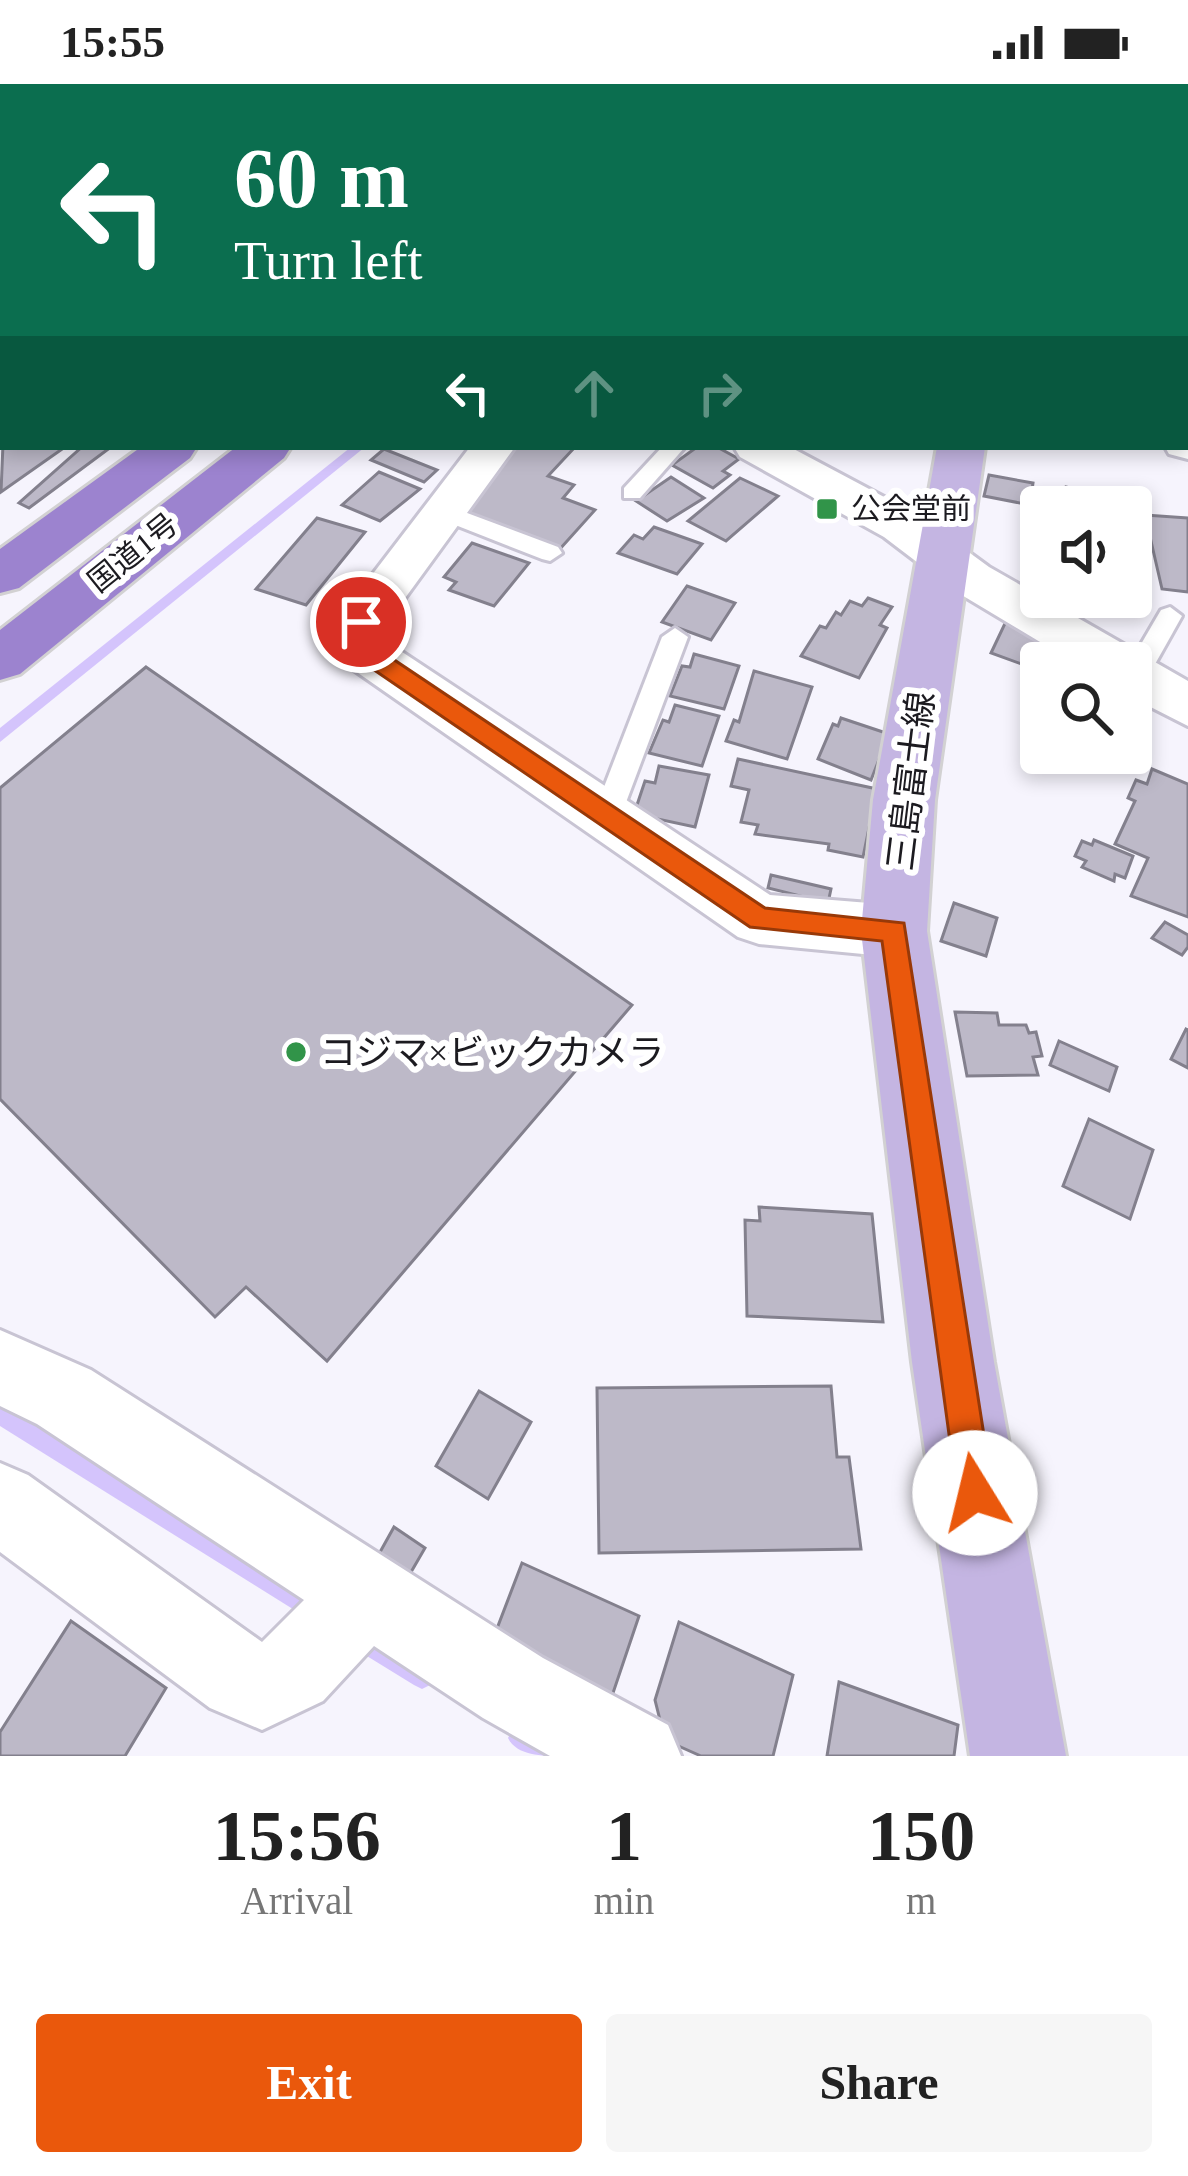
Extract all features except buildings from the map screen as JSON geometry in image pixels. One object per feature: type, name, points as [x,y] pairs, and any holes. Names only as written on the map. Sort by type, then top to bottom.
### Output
[{"type":"highway","name":"国道1号","points":[[0,575],[169,450]]},
{"type":"highway","name":"国道1号","points":[[0,660],[263,450]]},
{"type":"main road","name":"三島富士線","points":[[960,450],[904,800],[894,931],[953,1362],[1018,1756]]},
{"type":"street","points":[[491,450],[361,622],[355,639],[366,653],[759,919],[894,931]]},
{"type":"street","points":[[762,450],[901,526],[1082,642]]},
{"type":"street","points":[[1152,684],[1188,706]]},
{"type":"street","points":[[0,1366],[64,1397],[513,1688],[637,1756]]},
{"type":"street","points":[[0,1503],[220,1664],[262,1687],[284,1680],[364,1592]]},
{"type":"lane","points":[[632,493],[671,450]]},
{"type":"lane","points":[[443,512],[550,553]]},
{"type":"lane","points":[[1149,642],[1169,616]]},
{"type":"lane","points":[[608,813],[675,637]]},
{"type":"waterway","points":[[0,736],[355,450]]},
{"type":"waterway","points":[[0,1414],[320,1613]]},
{"type":"waterway","points":[[357,1637],[422,1677]]},
{"type":"waterway","points":[[520,1738],[550,1756]]},
{"type":"place","name":"公会堂前","points":[[827,509]]},
{"type":"place","name":"コジマ×ビックカメラ","points":[[296,1052]]},
{"type":"route","points":[[361,622],[355,639],[366,653],[603,809],[759,919],[894,931],[975,1493]]}]
